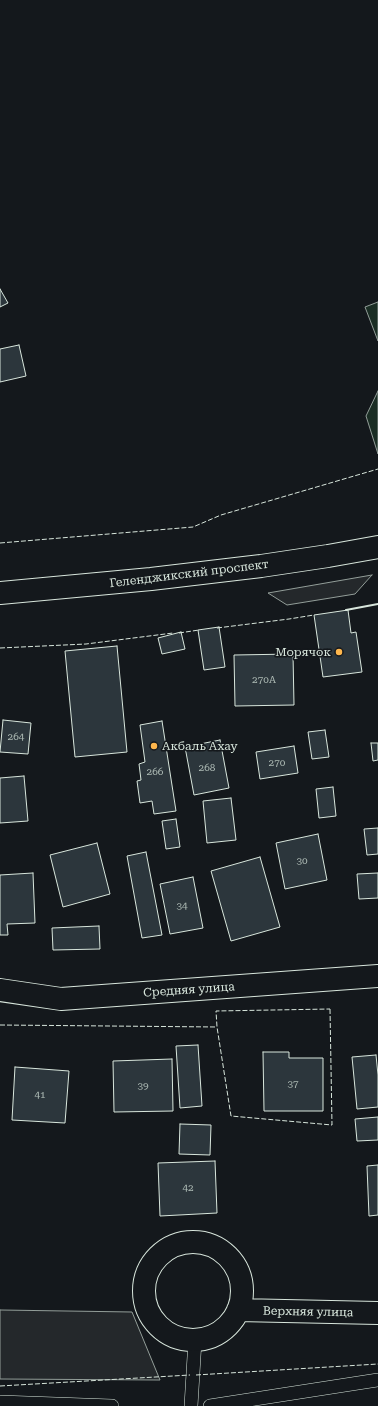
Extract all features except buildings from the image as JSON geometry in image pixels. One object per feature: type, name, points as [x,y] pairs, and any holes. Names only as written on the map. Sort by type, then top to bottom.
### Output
[{"type":"street","name":"Геленджикский проспект","points":[[0,593],[151,579],[261,566],[378,547]]},
{"type":"street","name":"Средняя улица","points":[[0,990],[61,999],[378,976]]},
{"type":"street","points":[[187,1242],[204,1243],[220,1250],[233,1261],[240,1277],[242,1294],[238,1310],[229,1325],[217,1335],[202,1340],[195,1340],[186,1340],[172,1336],[159,1327],[149,1315],[144,1300],[144,1284],[148,1270],[157,1257],[171,1247],[187,1242]]},
{"type":"street","name":"Верхняя улица","points":[[238,1310],[378,1313]]},
{"type":"lane","points":[[191,1406],[195,1340]]},
{"type":"lane","points":[[213,1406],[378,1380]]},
{"type":"lane","points":[[0,1402],[45,1405],[112,1406]]},
{"type":"green space","points":[[378,302],[378,341],[365,307]]},
{"type":"green space","points":[[378,391],[378,454],[366,416]]},
{"type":"shaded area","points":[[372,575],[355,594],[287,605],[268,593]]},
{"type":"shaded area","points":[[0,1310],[132,1312],[160,1380],[0,1379]]},
{"type":"fence","points":[[0,543],[193,527],[221,515],[378,469]]},
{"type":"fence","points":[[217,628],[314,615]]},
{"type":"fence","points":[[179,633],[199,630]]},
{"type":"fence","points":[[0,648],[86,644],[173,633]]},
{"type":"fence","points":[[330,1009],[332,1125],[231,1116],[217,1027],[216,1011],[330,1009]]},
{"type":"fence","points":[[0,1025],[217,1027]]},
{"type":"fence","points":[[196,1375],[378,1364]]},
{"type":"fence","points":[[0,1386],[190,1375]]},
{"type":"wall","points":[[346,610],[378,604]]},
{"type":"place","name":"Морячок","points":[[339,652]]},
{"type":"place","name":"Акбаль Ахау","points":[[154,746]]}]
